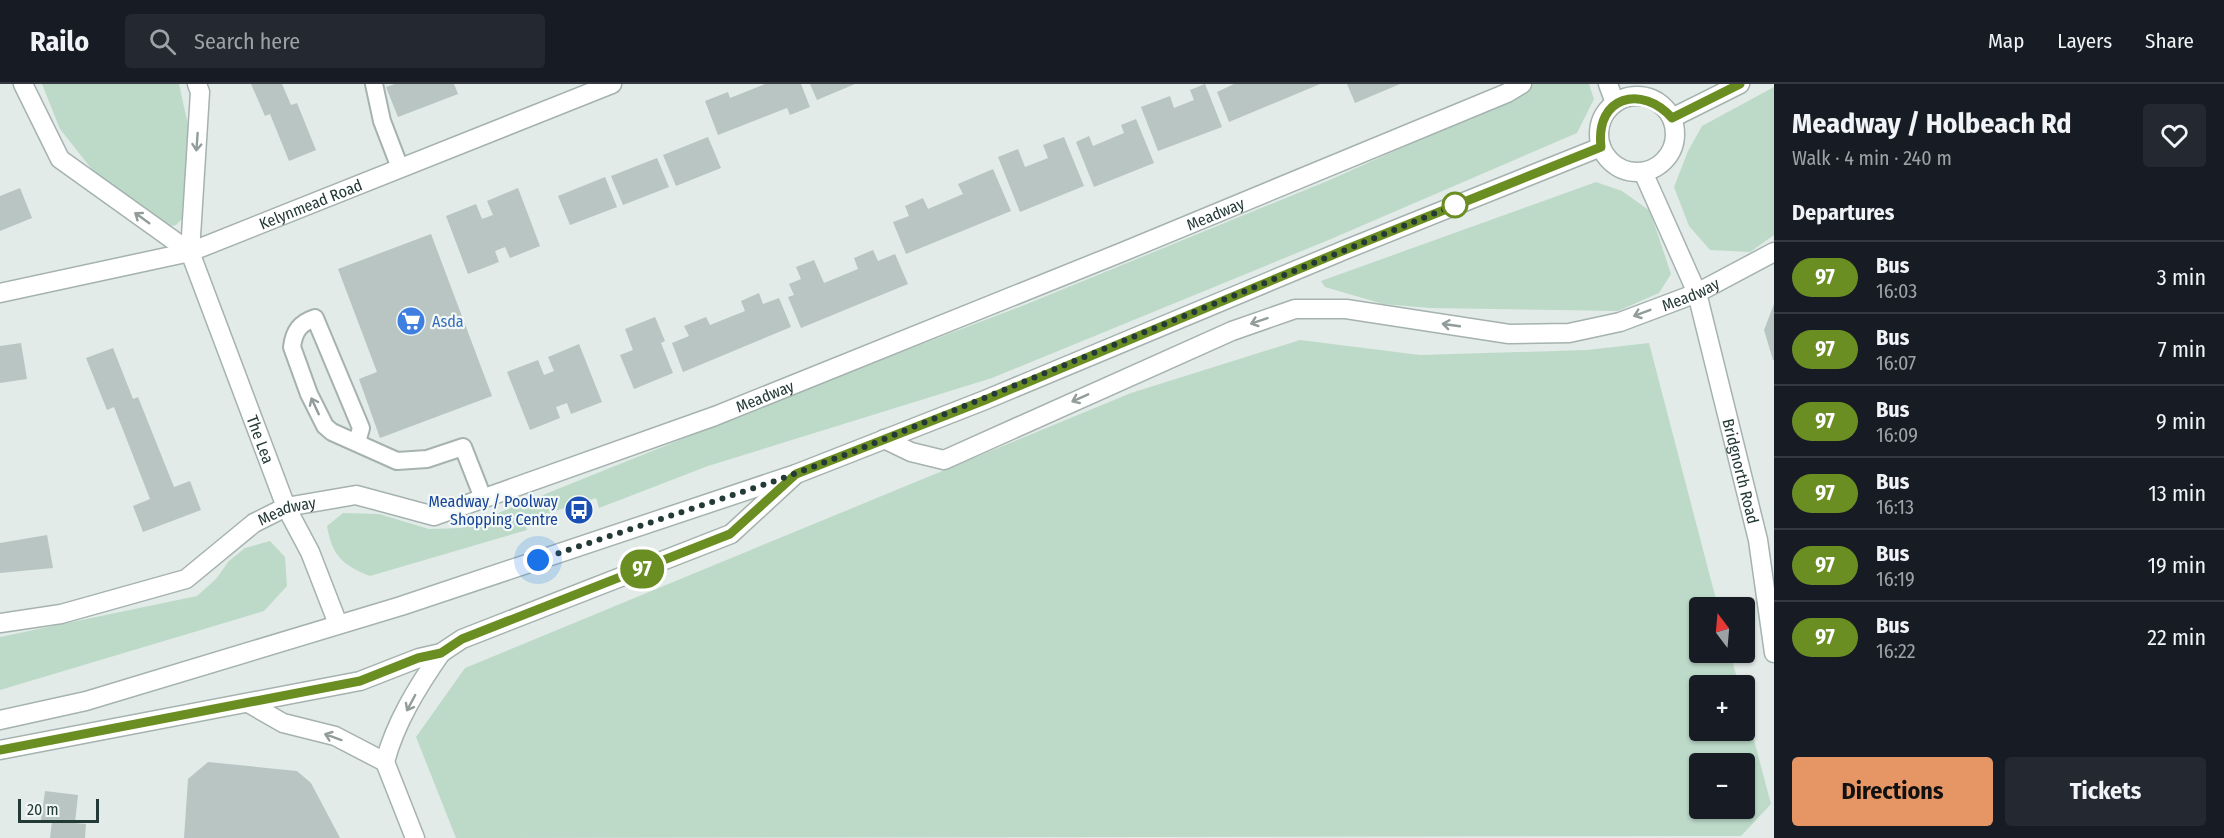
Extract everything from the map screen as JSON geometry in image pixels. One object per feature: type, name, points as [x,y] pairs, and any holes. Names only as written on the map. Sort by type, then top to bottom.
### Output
[{"type":"street","points":[[23,84],[60,159],[190,252]]},
{"type":"street","name":"The Lea","points":[[197,84],[200,92],[190,252],[286,507],[310,552],[338,624]]},
{"type":"street","name":"Meadway","points":[[0,623],[61,614],[186,579],[254,523],[286,507],[356,495],[434,516],[715,416],[1131,249],[1496,98],[1522,84]]},
{"type":"street","points":[[1608,84],[1615,103]]},
{"type":"street","points":[[1672,118],[1740,84]]},
{"type":"street","name":"Kelynmead Road","points":[[0,293],[190,252],[604,85]]},
{"type":"street","points":[[1630,96],[1647,97],[1662,105],[1672,118],[1675,141],[1664,162],[1643,172],[1626,171],[1610,162],[1601,147],[1599,131],[1604,115],[1615,103],[1630,96]]},
{"type":"street","points":[[0,720],[86,701],[401,606],[796,474],[1601,147]]},
{"type":"street","name":"Bridgnorth Road","points":[[1643,172],[1697,293],[1766,537],[1774,653]]},
{"type":"street","name":"Meadway","points":[[884,439],[911,452],[944,460],[1232,331],[1295,309],[1346,309],[1509,334],[1569,333],[1620,322],[1697,293],[1774,252]]},
{"type":"street","points":[[0,750],[250,704],[360,681],[418,658],[441,653],[462,639],[730,534],[796,474]]},
{"type":"street","points":[[415,838],[385,762],[391,739],[425,676],[441,653]]},
{"type":"street","points":[[250,704],[283,723],[334,736],[385,762]]},
{"type":"lane","points":[[374,84],[382,121],[400,168]]},
{"type":"lane","points":[[357,442],[361,428],[315,318],[304,322],[294,336],[292,347],[309,393],[325,426],[345,439],[397,460],[412,462],[463,447],[483,498]]},
{"type":"green space","points":[[42,84],[179,84],[190,134],[190,211],[176,225],[155,229],[129,216],[60,129]]},
{"type":"green space","points":[[1533,84],[1589,84],[1594,99],[1577,133],[1331,239],[992,378],[708,466],[599,508],[596,498],[524,521],[527,530],[370,576],[352,568],[335,552],[327,526],[343,513],[379,514],[429,529],[461,528],[846,373],[1022,306],[1332,179],[1527,91]]},
{"type":"green space","points":[[1774,87],[1774,235],[1750,252],[1710,250],[1689,226],[1674,187],[1688,151],[1702,126]]},
{"type":"green space","points":[[1596,182],[1622,191],[1650,211],[1671,274],[1659,293],[1618,311],[1430,308],[1383,304],[1325,287],[1321,281]]},
{"type":"green space","points":[[1300,340],[1420,355],[1587,350],[1649,343],[1715,597],[1689,597],[1689,663],[1733,663],[1736,675],[1689,675],[1689,741],[1754,741],[1771,804],[1741,836],[456,838],[416,737],[465,668],[1131,393]]},
{"type":"green space","points":[[270,541],[285,557],[287,586],[264,611],[0,690],[0,637],[197,596],[216,579],[229,561],[245,548]]},
{"type":"building","points":[[251,84],[282,84],[291,105],[297,103],[316,150],[289,161],[270,114],[265,116]]},
{"type":"building","points":[[395,84],[454,84],[458,94],[398,117],[386,87]]},
{"type":"building","points":[[765,84],[801,84],[810,107],[790,115],[787,108],[718,135],[705,101],[728,92],[730,98]]},
{"type":"building","points":[[810,84],[855,84],[817,100]]},
{"type":"building","points":[[1205,84],[1222,127],[1158,151],[1141,107],[1170,96],[1174,108],[1194,100],[1190,90]]},
{"type":"building","points":[[1234,84],[1320,84],[1229,122],[1217,92]]},
{"type":"building","points":[[1347,84],[1400,84],[1355,103]]},
{"type":"building","points":[[1136,119],[1154,163],[1094,187],[1076,142],[1089,136],[1093,146],[1124,133],[1121,125]]},
{"type":"building","points":[[708,137],[721,168],[676,186],[663,155]]},
{"type":"building","points":[[1064,137],[1084,186],[1020,212],[998,157],[1018,149],[1025,167],[1048,158],[1043,145]]},
{"type":"building","points":[[657,158],[669,187],[623,205],[611,176]]},
{"type":"building","points":[[993,169],[1011,211],[906,254],[893,222],[909,216],[905,206],[923,198],[928,209],[963,194],[958,184]]},
{"type":"building","points":[[605,177],[617,207],[570,225],[558,196]]},
{"type":"building","points":[[20,188],[32,218],[0,231],[0,196]]},
{"type":"building","points":[[518,188],[540,246],[510,258],[505,247],[495,251],[499,262],[468,274],[446,216],[476,204],[482,219],[493,215],[487,201]]},
{"type":"building","name":"Asda","points":[[431,234],[492,396],[380,438],[359,379],[377,372],[338,269]]},
{"type":"building","points":[[873,250],[878,261],[895,254],[908,284],[801,328],[788,297],[794,295],[789,284],[801,279],[796,267],[814,260],[824,283],[858,269],[854,258]]},
{"type":"building","points":[[759,293],[763,304],[779,298],[791,327],[683,372],[672,343],[689,336],[684,326],[706,317],[710,325],[745,311],[741,301]]},
{"type":"building","points":[[1774,304],[1774,360],[1773,360],[1764,330]]},
{"type":"building","points":[[655,317],[665,341],[661,343],[673,373],[634,389],[620,355],[633,350],[625,329]]},
{"type":"building","points":[[21,343],[27,379],[0,383],[0,346]]},
{"type":"building","points":[[579,344],[602,402],[571,414],[567,403],[556,407],[560,418],[530,430],[507,372],[538,360],[544,375],[554,371],[548,357]]},
{"type":"building","points":[[113,348],[133,399],[138,397],[174,487],[190,481],[201,510],[143,532],[133,506],[150,499],[114,407],[107,410],[86,358]]},
{"type":"building","points":[[47,535],[53,568],[0,573],[0,543]]},
{"type":"building","points":[[208,762],[297,771],[311,783],[340,838],[184,838],[188,779]]},
{"type":"building","points":[[45,791],[78,795],[75,823],[86,824],[85,838],[50,838],[52,821],[41,820]]},
{"type":"bus line","name":"97","points":[[0,750],[250,704],[360,681],[418,658],[441,653],[462,639],[730,534],[796,474],[985,400],[1347,249],[1601,147],[1599,131],[1604,115],[1615,103],[1630,96],[1647,97],[1662,105],[1672,118],[1740,84]]},
{"type":"place","name":"Asda","points":[[411,321]]},
{"type":"place","name":"Meadway / Poolway Shopping Centre","points":[[579,510]]},
{"type":"route","points":[[538,560],[796,474],[985,400],[1455,205]]}]
